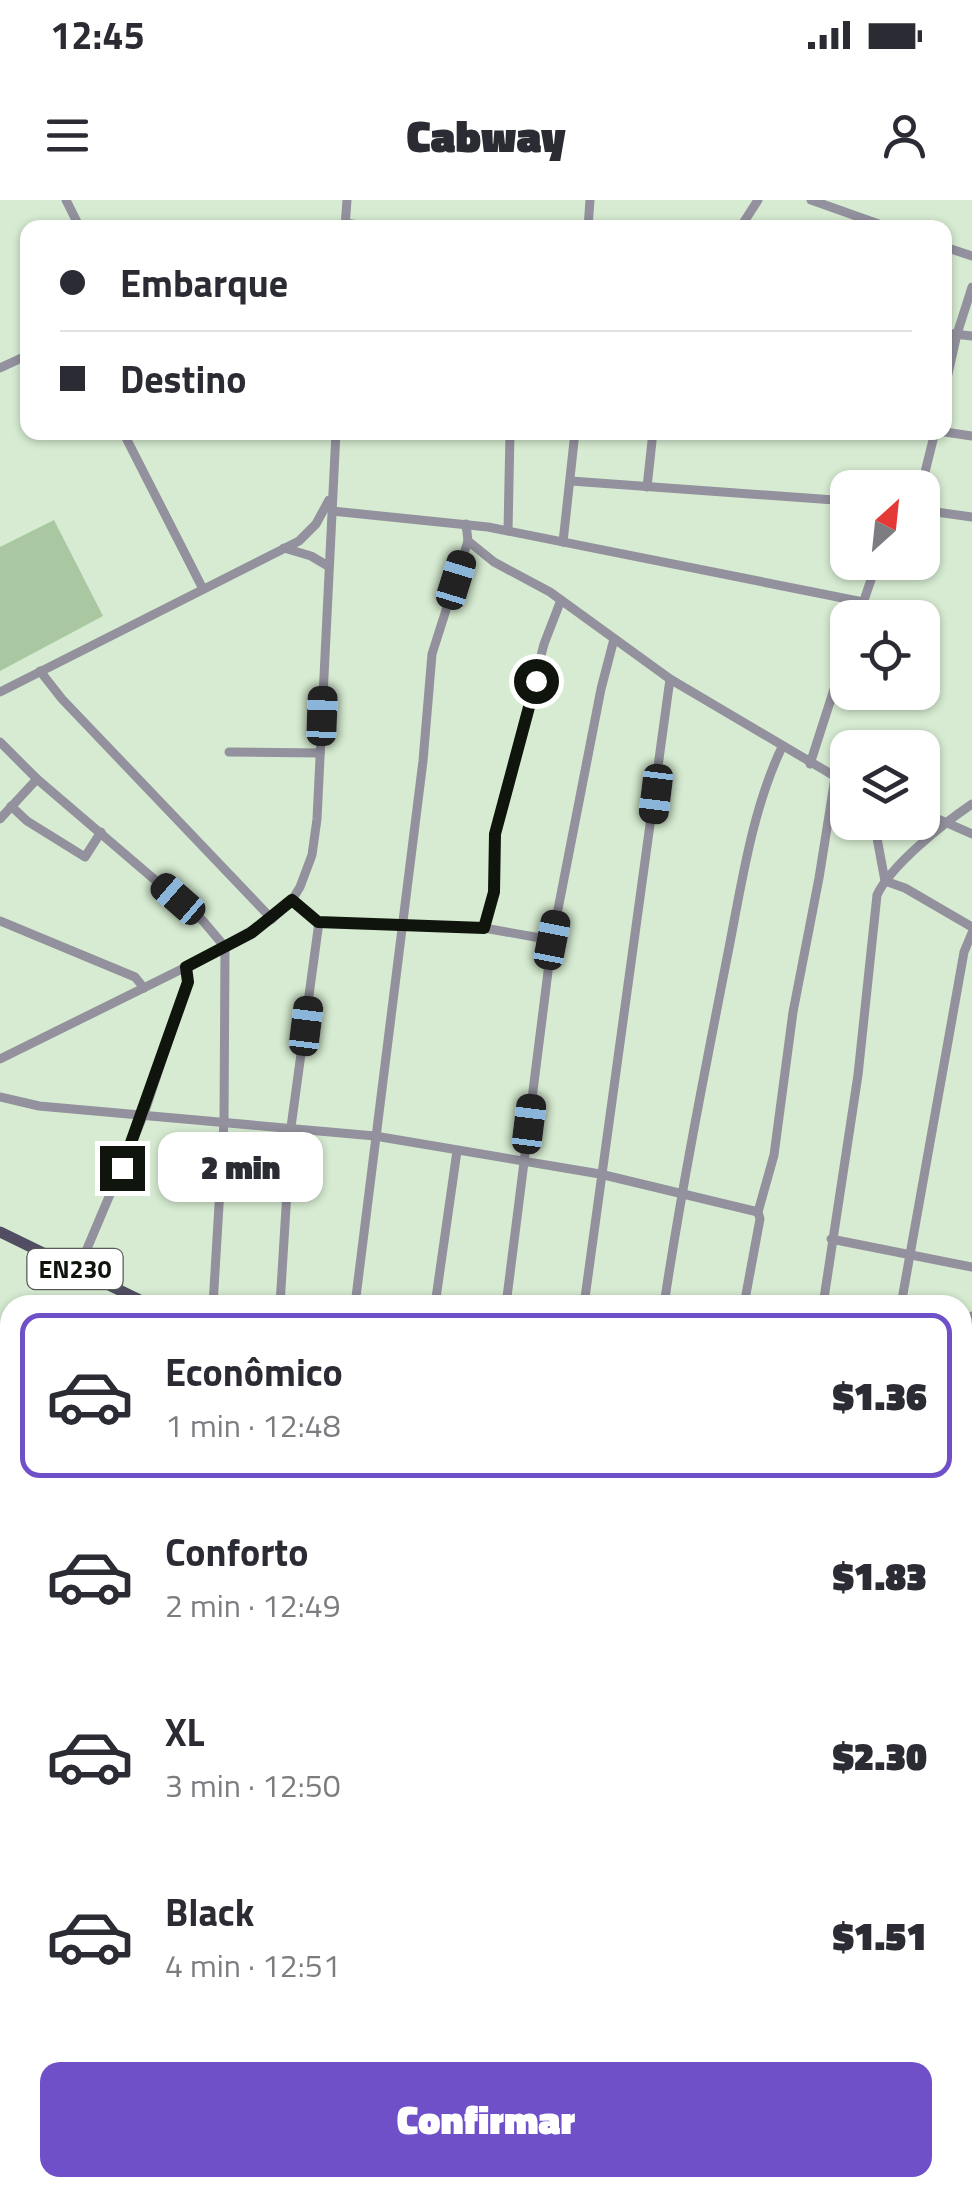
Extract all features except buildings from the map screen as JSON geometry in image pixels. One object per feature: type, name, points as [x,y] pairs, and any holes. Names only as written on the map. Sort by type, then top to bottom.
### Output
[{"type":"main road","name":"EN230","points":[[0,1232],[78,1270],[118,1295]]},
{"type":"street","points":[[811,200],[867,220]]},
{"type":"street","points":[[952,332],[972,287]]},
{"type":"street","points":[[126,440],[203,589]]},
{"type":"street","points":[[0,1059],[225,947],[272,919],[292,900],[306,873],[316,838],[336,440]]},
{"type":"street","points":[[508,531],[510,440]]},
{"type":"street","points":[[564,542],[574,440]]},
{"type":"street","points":[[647,487],[652,440]]},
{"type":"street","points":[[926,470],[933,440]]},
{"type":"street","points":[[571,481],[830,499]]},
{"type":"street","points":[[0,692],[306,536],[323,514],[333,489]]},
{"type":"street","points":[[332,511],[508,531],[853,600]]},
{"type":"street","points":[[940,513],[972,517]]},
{"type":"street","points":[[356,1295],[423,761],[432,654],[468,541],[466,524]]},
{"type":"street","points":[[306,536],[330,544]]},
{"type":"street","points":[[468,541],[494,562],[561,600],[670,679],[830,775]]},
{"type":"street","points":[[282,548],[311,556],[328,566]]},
{"type":"street","points":[[484,928],[494,892],[495,834],[544,644],[561,600]]},
{"type":"street","points":[[507,1295],[552,940],[614,640]]},
{"type":"street","points":[[40,671],[272,919]]},
{"type":"street","points":[[585,1295],[670,679]]},
{"type":"street","points":[[810,764],[830,702]]},
{"type":"street","points":[[0,742],[37,779],[203,921],[225,947],[224,1122],[214,1295]]},
{"type":"street","points":[[666,1295],[681,1192],[752,840],[764,788],[782,746]]},
{"type":"street","points":[[229,752],[320,753]]},
{"type":"street","points":[[0,819],[37,779]]},
{"type":"street","points":[[824,1295],[858,1075],[875,904],[884,881],[947,821],[972,804]]},
{"type":"street","points":[[11,806],[26,821],[85,857],[101,832]]},
{"type":"street","points":[[746,1295],[760,1220],[758,1212],[774,1156],[792,1012],[830,811]]},
{"type":"street","points":[[940,818],[972,834]]},
{"type":"street","points":[[877,840],[884,881]]},
{"type":"street","points":[[884,881],[905,888],[972,930],[964,952],[902,1295]]},
{"type":"street","points":[[292,900],[318,922],[484,928],[552,940]]},
{"type":"street","points":[[0,921],[135,977],[144,988]]},
{"type":"street","points":[[281,1295],[292,1127],[318,922]]},
{"type":"street","points":[[78,1270],[144,1114],[188,982],[186,967]]},
{"type":"street","points":[[0,1097],[39,1106],[376,1136],[600,1174],[758,1212]]},
{"type":"street","points":[[436,1295],[457,1151]]},
{"type":"street","points":[[831,1239],[972,1267]]},
{"type":"green space","points":[[54,520],[103,616],[0,671],[0,547]]},
{"type":"route","points":[[122,1168],[188,982],[186,967],[251,933],[292,900],[318,922],[484,928],[494,892],[495,834],[536,681]]}]
